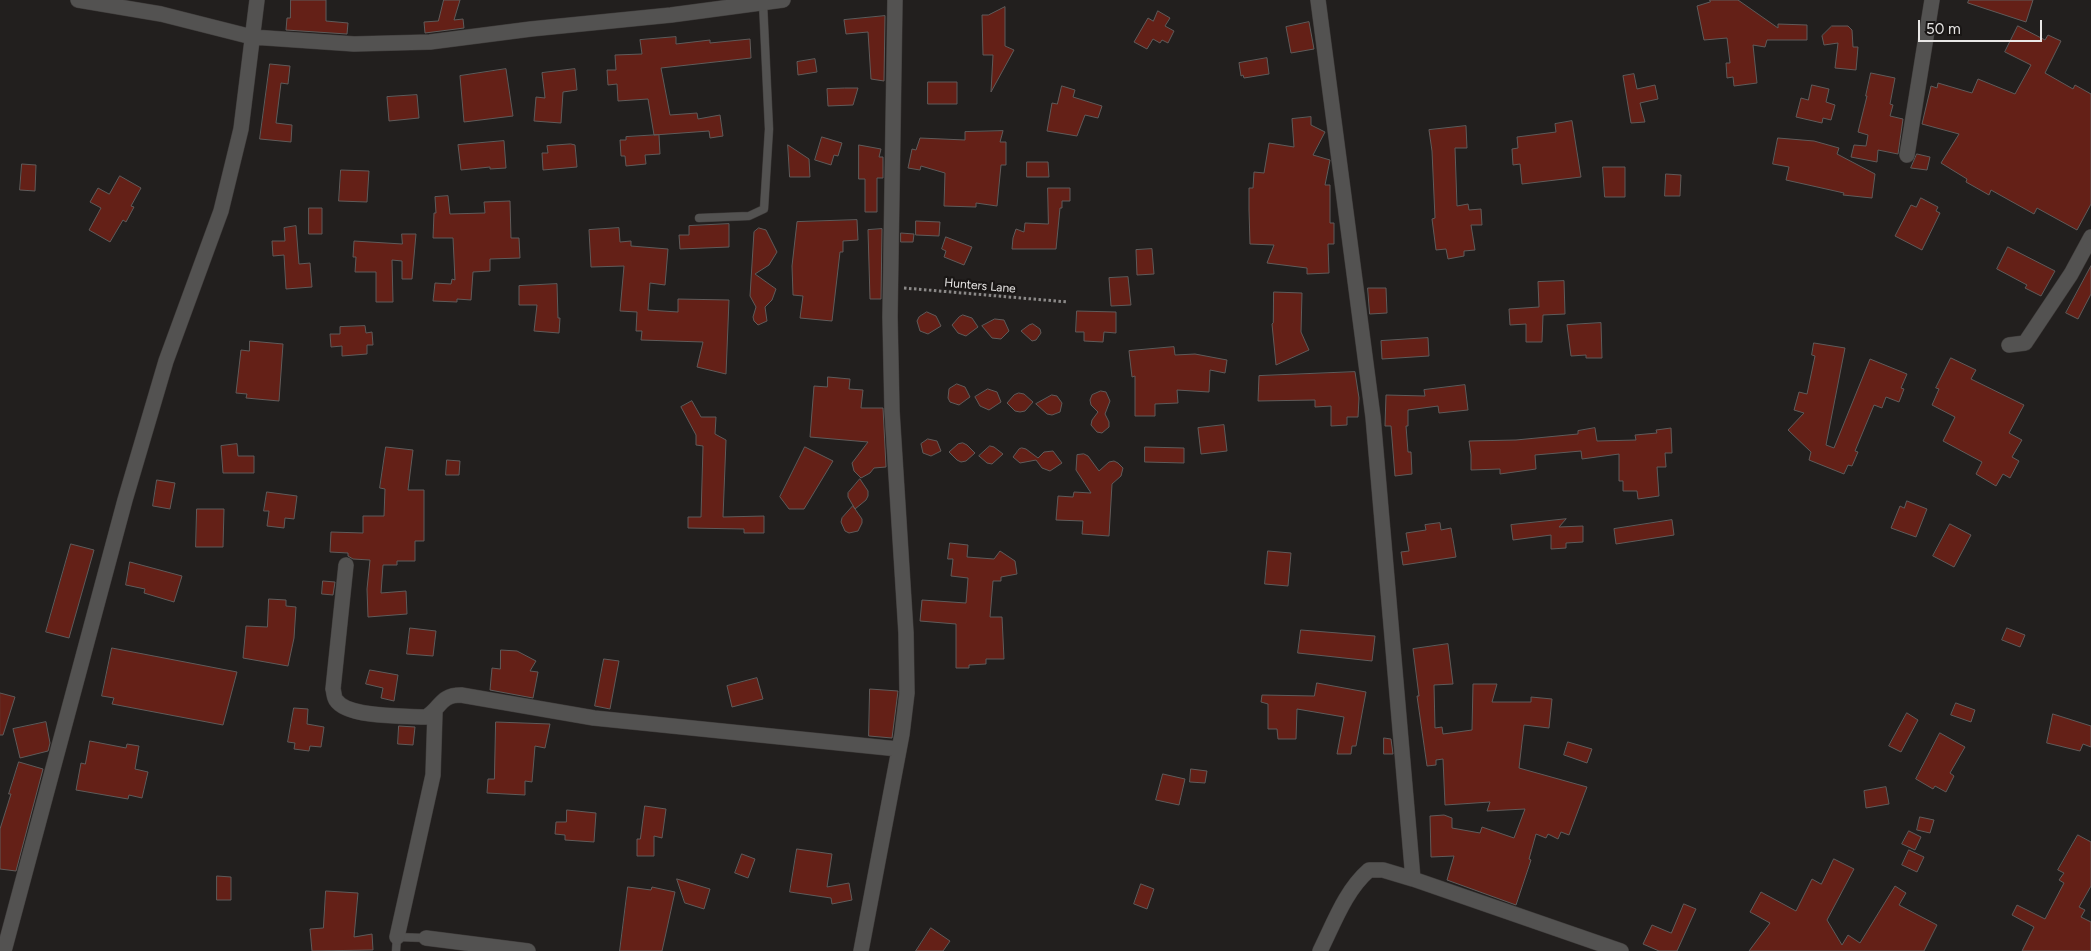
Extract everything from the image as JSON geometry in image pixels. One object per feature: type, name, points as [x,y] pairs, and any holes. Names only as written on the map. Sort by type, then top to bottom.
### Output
[{"type":"street","points":[[80,0],[161,14],[252,37],[354,44],[430,42],[694,6],[763,3],[783,0]]},
{"type":"street","points":[[4,951],[125,500],[163,370],[221,211],[241,129],[257,0]]},
{"type":"street","points":[[861,951],[907,693],[906,633],[892,411],[890,287],[895,0]]},
{"type":"street","points":[[1318,0],[1373,416],[1413,879]]},
{"type":"street","points":[[1907,155],[1932,0]]},
{"type":"street","points":[[2009,345],[2025,343],[2071,274],[2091,237]]},
{"type":"street","points":[[346,565],[333,689],[336,700],[344,708],[355,712],[426,717],[435,712]]},
{"type":"street","points":[[397,944],[433,775],[435,712],[442,700],[451,695],[461,695],[594,718],[898,750]]},
{"type":"street","points":[[1320,951],[1347,896],[1358,879],[1369,870],[1383,870],[1413,879],[1621,951]]},
{"type":"street","points":[[426,938],[528,951]]},
{"type":"lane","points":[[699,218],[749,216],[764,209],[769,129],[763,3]]},
{"type":"lane","points":[[397,944],[426,938]]},
{"type":"path","name":"Hunters Lane","points":[[890,287],[1068,302]]},
{"type":"building","points":[[291,0],[326,0],[326,21],[348,23],[347,34],[286,30],[287,18],[290,18]]},
{"type":"building","points":[[444,0],[460,0],[454,20],[463,19],[464,28],[425,33],[424,22],[438,21]]},
{"type":"building","points":[[1710,0],[1738,0],[1778,28],[1778,24],[1807,25],[1807,40],[1767,40],[1765,47],[1753,45],[1757,83],[1734,86],[1733,77],[1727,78],[1726,63],[1730,63],[1727,38],[1704,40],[1697,6],[1710,2]]},
{"type":"building","points":[[1969,0],[2033,0],[2026,22],[1968,3]]},
{"type":"building","points":[[1005,7],[1005,46],[1014,50],[991,92],[993,55],[983,55],[982,15],[988,15]]},
{"type":"building","points":[[1158,11],[1170,18],[1165,26],[1174,31],[1168,43],[1162,40],[1160,43],[1153,39],[1147,49],[1134,42],[1148,18],[1153,21]]},
{"type":"building","points":[[885,16],[884,81],[871,79],[868,32],[846,34],[844,20]]},
{"type":"building","points":[[1309,22],[1314,49],[1291,53],[1286,27]]},
{"type":"building","points":[[1832,26],[1848,26],[1852,30],[1853,47],[1858,47],[1856,70],[1835,68],[1838,43],[1824,45],[1822,36]]},
{"type":"building","points":[[2018,26],[2045,40],[2048,35],[2061,41],[2045,73],[2073,89],[2075,85],[2091,94],[2091,204],[2077,230],[2037,208],[2034,214],[1991,190],[1989,195],[1966,182],[1967,179],[1941,163],[1959,134],[1922,124],[1931,86],[1937,88],[1938,83],[1972,93],[1978,79],[2015,94],[2031,65],[2005,52]]},
{"type":"building","points":[[676,37],[676,44],[710,40],[710,43],[750,39],[751,58],[661,68],[670,115],[697,113],[698,119],[720,115],[723,136],[710,138],[709,131],[654,135],[648,99],[618,101],[617,84],[608,85],[607,70],[616,70],[615,55],[642,54],[640,40]]},
{"type":"building","points":[[1267,58],[1269,74],[1244,78],[1243,75],[1241,76],[1239,63]]},
{"type":"building","points":[[815,59],[817,72],[798,75],[797,62]]},
{"type":"building","points":[[270,64],[290,66],[288,84],[281,83],[276,123],[292,125],[291,142],[260,139]]},
{"type":"building","points":[[506,69],[513,116],[464,122],[460,76]]},
{"type":"building","points":[[575,69],[577,90],[563,92],[561,123],[534,121],[536,97],[545,98],[542,73]]},
{"type":"building","points":[[1871,73],[1895,78],[1890,104],[1893,105],[1890,116],[1903,119],[1898,154],[1878,150],[1877,162],[1851,157],[1854,145],[1866,146],[1868,135],[1858,132]]},
{"type":"building","points":[[1634,74],[1637,89],[1655,85],[1658,99],[1640,103],[1645,122],[1631,123],[1623,76]]},
{"type":"building","points":[[928,82],[957,82],[957,104],[928,104]]},
{"type":"building","points":[[1812,85],[1829,89],[1826,102],[1835,105],[1831,120],[1823,118],[1822,123],[1796,117],[1801,98],[1808,100]]},
{"type":"building","points":[[1062,86],[1075,90],[1073,97],[1102,106],[1098,118],[1085,115],[1077,136],[1047,131],[1052,103],[1057,104]]},
{"type":"building","points":[[858,88],[853,105],[828,106],[827,89]]},
{"type":"building","points":[[417,95],[419,118],[389,121],[387,97]]},
{"type":"building","points":[[1311,117],[1311,125],[1325,132],[1313,155],[1330,160],[1325,185],[1330,185],[1330,223],[1334,223],[1334,244],[1328,244],[1329,273],[1307,274],[1307,268],[1267,263],[1274,245],[1250,244],[1249,188],[1253,188],[1254,172],[1264,173],[1269,143],[1294,147],[1292,119]]},
{"type":"building","points":[[1572,121],[1581,177],[1522,184],[1520,164],[1513,165],[1512,149],[1518,148],[1517,137],[1556,132],[1555,124]]},
{"type":"building","points":[[1466,126],[1467,148],[1455,148],[1457,206],[1468,204],[1469,210],[1481,209],[1482,225],[1471,225],[1475,250],[1464,251],[1464,256],[1448,259],[1446,249],[1436,250],[1432,219],[1435,218],[1432,151],[1429,130]]},
{"type":"building","points":[[1003,131],[1000,142],[1006,142],[1006,165],[1001,165],[997,206],[976,203],[976,207],[944,206],[945,173],[921,166],[920,170],[908,168],[912,149],[916,150],[920,138],[965,140],[965,132]]},
{"type":"building","points":[[659,135],[660,154],[645,155],[646,164],[626,166],[625,156],[621,156],[620,140],[626,140],[626,137]]},
{"type":"building","points":[[822,137],[842,143],[838,156],[834,155],[831,165],[815,160]]},
{"type":"building","points":[[1778,138],[1814,141],[1839,148],[1837,154],[1875,174],[1872,198],[1843,195],[1844,193],[1786,180],[1789,167],[1773,164]]},
{"type":"building","points":[[504,141],[506,168],[490,169],[490,167],[461,170],[458,145]]},
{"type":"building","points":[[575,145],[577,167],[543,170],[542,153],[548,153],[547,146]]},
{"type":"building","points":[[788,145],[809,159],[810,177],[790,177]]},
{"type":"building","points":[[859,145],[881,149],[879,157],[883,157],[883,178],[877,178],[877,212],[865,212],[865,179],[859,179]]},
{"type":"building","points":[[1917,154],[1930,157],[1927,170],[1911,168]]},
{"type":"building","points":[[1027,162],[1048,162],[1049,177],[1027,177]]},
{"type":"building","points":[[22,164],[36,165],[35,191],[20,190]]},
{"type":"building","points":[[1603,167],[1625,167],[1625,197],[1605,197]]},
{"type":"building","points":[[341,170],[369,171],[367,202],[339,201]]},
{"type":"building","points":[[1666,174],[1681,175],[1680,196],[1665,196]]},
{"type":"building","points":[[120,176],[141,188],[131,206],[134,207],[126,222],[123,220],[110,242],[89,230],[101,208],[90,202],[98,188],[109,194]]},
{"type":"building","points":[[1048,188],[1070,188],[1070,201],[1062,201],[1062,208],[1060,208],[1056,249],[1012,249],[1016,229],[1024,232],[1025,223],[1048,224]]},
{"type":"building","points":[[448,196],[450,214],[485,213],[484,202],[510,201],[511,238],[519,238],[520,258],[490,259],[490,271],[473,272],[471,300],[457,299],[457,302],[433,301],[435,283],[451,284],[452,279],[455,280],[453,238],[433,238],[434,213],[436,213],[435,197]]},
{"type":"building","points":[[1921,198],[1938,207],[1936,211],[1940,213],[1922,250],[1895,236],[1911,205],[1916,207]]},
{"type":"building","points":[[309,208],[322,208],[322,234],[309,234]]},
{"type":"building","points":[[857,220],[858,240],[843,241],[843,252],[840,252],[832,321],[800,318],[803,296],[793,295],[792,266],[797,222]]},
{"type":"building","points":[[916,221],[940,222],[939,236],[916,235]]},
{"type":"building","points":[[729,224],[729,247],[680,249],[679,235],[689,235],[689,226]]},
{"type":"building","points":[[296,226],[299,264],[310,263],[312,287],[286,289],[284,255],[273,256],[272,241],[285,241],[284,228]]},
{"type":"building","points":[[619,228],[620,242],[631,241],[631,246],[668,249],[665,285],[650,283],[648,310],[678,312],[678,299],[729,300],[726,374],[697,367],[703,342],[641,340],[642,331],[636,331],[637,312],[620,311],[624,266],[591,267],[589,230]]},
{"type":"building","points":[[759,228],[766,230],[777,252],[769,265],[755,274],[776,289],[772,300],[765,307],[767,321],[758,325],[753,317],[756,307],[750,296],[754,232]]},
{"type":"building","points":[[882,229],[881,299],[870,299],[868,230]]},
{"type":"building","points":[[901,233],[914,234],[913,242],[901,242]]},
{"type":"building","points":[[402,234],[416,234],[412,279],[402,279],[402,261],[392,260],[393,302],[376,302],[376,272],[355,272],[356,257],[353,257],[354,241],[402,244]]},
{"type":"building","points":[[946,237],[972,247],[964,265],[944,257],[946,251],[942,249]]},
{"type":"building","points":[[2008,247],[2055,271],[2041,296],[2025,288],[2027,285],[1997,269]]},
{"type":"building","points":[[1152,249],[1154,274],[1137,275],[1136,250]]},
{"type":"building","points":[[2091,266],[2091,294],[2078,319],[2066,313]]},
{"type":"building","points":[[1128,277],[1131,305],[1111,306],[1109,278]]},
{"type":"building","points":[[1564,281],[1565,314],[1543,315],[1542,342],[1526,342],[1526,324],[1510,325],[1509,309],[1539,307],[1538,282]]},
{"type":"building","points":[[557,284],[558,318],[560,318],[559,333],[534,331],[537,305],[519,305],[519,286]]},
{"type":"building","points":[[1368,288],[1386,288],[1387,313],[1370,314]]},
{"type":"building","points":[[1274,292],[1302,293],[1301,332],[1309,350],[1276,365],[1272,324]]},
{"type":"building","points":[[1077,311],[1116,312],[1116,333],[1104,332],[1103,342],[1084,341],[1084,332],[1076,332]]},
{"type":"building","points":[[927,312],[936,316],[941,326],[928,334],[920,331],[917,321],[919,317]]},
{"type":"building","points":[[963,315],[972,318],[978,327],[966,336],[958,333],[952,325]]},
{"type":"building","points":[[995,319],[1004,320],[1009,331],[1001,339],[992,338],[982,326]]},
{"type":"building","points":[[1601,323],[1602,358],[1586,358],[1586,355],[1571,356],[1567,325]]},
{"type":"building","points":[[1033,324],[1040,329],[1041,333],[1036,340],[1032,341],[1021,331]]},
{"type":"building","points":[[365,326],[366,333],[372,332],[373,345],[367,345],[367,354],[342,356],[342,346],[331,347],[330,334],[340,334],[340,327]]},
{"type":"building","points":[[1428,338],[1429,356],[1382,359],[1381,341]]},
{"type":"building","points":[[250,341],[283,344],[279,401],[246,398],[247,394],[236,393],[241,350],[249,351]]},
{"type":"building","points":[[1814,343],[1845,348],[1826,445],[1834,448],[1870,359],[1907,374],[1901,388],[1904,389],[1899,402],[1886,397],[1882,408],[1874,405],[1855,451],[1858,452],[1852,466],[1848,465],[1844,474],[1809,460],[1811,452],[1788,430],[1804,413],[1794,410],[1799,392],[1807,394],[1815,356],[1812,355]]},
{"type":"building","points":[[1174,347],[1175,355],[1195,354],[1227,360],[1225,373],[1210,370],[1209,392],[1177,390],[1178,403],[1155,404],[1155,416],[1135,416],[1135,376],[1132,377],[1129,351]]},
{"type":"building","points":[[1951,358],[1976,370],[1971,379],[2024,405],[2009,433],[2022,440],[2012,457],[2019,461],[2010,478],[2003,474],[1996,486],[1976,474],[1982,462],[1943,441],[1955,417],[1932,405],[1939,389],[1936,388]]},
{"type":"building","points":[[1355,372],[1359,398],[1358,417],[1347,417],[1347,425],[1331,426],[1331,406],[1315,407],[1315,400],[1258,401],[1259,376]]},
{"type":"building","points":[[828,377],[850,379],[849,389],[863,390],[861,408],[883,408],[886,467],[874,468],[870,473],[861,478],[854,471],[852,463],[868,442],[810,437],[814,386],[827,387]]},
{"type":"building","points":[[957,384],[965,387],[970,397],[959,405],[950,402],[948,398],[949,389]]},
{"type":"building","points":[[1465,385],[1468,410],[1439,413],[1438,406],[1408,410],[1408,426],[1406,426],[1408,452],[1411,452],[1412,474],[1395,476],[1391,426],[1385,426],[1386,395],[1425,396],[1424,390]]},
{"type":"building","points":[[988,389],[997,392],[1001,402],[989,410],[980,406],[975,397]]},
{"type":"building","points":[[1101,391],[1106,392],[1110,401],[1105,414],[1109,427],[1102,433],[1097,432],[1091,425],[1098,412],[1091,405],[1090,400],[1092,395]]},
{"type":"building","points":[[1024,394],[1033,402],[1025,411],[1020,412],[1015,411],[1007,403],[1014,395]]},
{"type":"building","points":[[1052,395],[1057,396],[1062,403],[1060,412],[1052,415],[1047,414],[1036,404]]},
{"type":"building","points":[[692,401],[701,417],[716,417],[715,434],[726,440],[723,517],[764,516],[764,533],[744,533],[744,529],[688,528],[688,517],[701,517],[703,446],[696,445],[696,435],[681,407]]},
{"type":"building","points":[[1224,425],[1227,451],[1201,454],[1198,428]]},
{"type":"building","points":[[1595,428],[1597,441],[1636,440],[1635,435],[1657,433],[1656,430],[1671,428],[1672,453],[1665,453],[1666,467],[1657,467],[1659,496],[1638,499],[1637,491],[1623,491],[1623,481],[1619,481],[1619,454],[1582,459],[1581,451],[1535,455],[1536,469],[1500,474],[1500,469],[1471,470],[1469,441],[1516,440],[1578,434],[1578,431]]},
{"type":"building","points":[[928,439],[937,441],[941,451],[931,456],[923,453],[921,444]]},
{"type":"building","points":[[963,443],[975,453],[966,461],[961,462],[949,452],[958,444]]},
{"type":"building","points":[[237,444],[238,456],[254,456],[254,473],[223,473],[221,446]]},
{"type":"building","points":[[990,446],[1003,454],[992,464],[987,463],[979,456]]},
{"type":"building","points":[[386,447],[413,450],[408,490],[424,490],[424,541],[415,541],[415,561],[397,561],[397,565],[383,565],[381,593],[406,591],[407,614],[368,617],[367,589],[370,560],[353,559],[348,556],[348,553],[330,552],[331,532],[363,533],[363,516],[384,516],[385,489],[380,488]]},
{"type":"building","points":[[805,447],[833,461],[804,509],[789,509],[780,497]]},
{"type":"building","points":[[1145,447],[1184,448],[1184,463],[1145,462]]},
{"type":"building","points":[[1022,448],[1038,458],[1044,452],[1053,451],[1062,463],[1050,471],[1042,468],[1036,460],[1020,463],[1013,457]]},
{"type":"building","points":[[1084,454],[1088,456],[1099,471],[1109,462],[1114,461],[1123,468],[1121,476],[1112,484],[1109,536],[1082,534],[1083,521],[1056,520],[1058,496],[1073,497],[1074,492],[1091,493],[1076,470],[1077,455]]},
{"type":"building","points":[[447,460],[460,461],[459,475],[446,475]]},
{"type":"building","points":[[860,479],[868,491],[868,496],[855,509],[848,497],[848,493]]},
{"type":"building","points":[[157,480],[175,483],[170,509],[153,506]]},
{"type":"building","points":[[267,492],[297,496],[294,519],[285,518],[284,528],[267,526],[269,511],[264,511]]},
{"type":"building","points":[[1907,501],[1927,509],[1916,537],[1891,528],[1900,506],[1904,508]]},
{"type":"building","points":[[853,506],[862,519],[862,523],[858,531],[849,533],[845,531],[841,522],[842,518]]},
{"type":"building","points":[[197,509],[224,509],[223,547],[196,547]]},
{"type":"building","points":[[1566,519],[1559,527],[1583,526],[1583,542],[1566,543],[1566,548],[1551,549],[1551,535],[1513,540],[1511,525]]},
{"type":"building","points":[[1672,520],[1674,535],[1616,544],[1614,529]]},
{"type":"building","points":[[1440,523],[1441,530],[1451,528],[1456,557],[1403,565],[1401,552],[1409,551],[1406,533],[1426,530],[1425,525]]},
{"type":"building","points":[[1950,524],[1971,535],[1954,567],[1933,556]]},
{"type":"building","points":[[950,543],[968,545],[967,557],[994,559],[1000,551],[1015,561],[1017,574],[1001,577],[1001,581],[993,581],[990,617],[1002,617],[1004,659],[986,659],[986,664],[969,665],[969,668],[956,668],[956,624],[920,621],[922,600],[966,603],[968,578],[951,576],[953,559],[948,559]]},
{"type":"building","points":[[71,544],[94,550],[69,638],[46,632]]},
{"type":"building","points":[[1268,551],[1291,553],[1288,586],[1265,584]]},
{"type":"building","points":[[130,562],[182,576],[174,602],[144,593],[145,589],[126,585]]},
{"type":"building","points":[[323,581],[335,582],[333,595],[322,594]]},
{"type":"building","points":[[269,599],[286,600],[286,606],[296,607],[294,638],[288,666],[243,658],[246,626],[267,627]]},
{"type":"building","points":[[410,628],[436,631],[433,656],[407,654]]},
{"type":"building","points":[[2007,628],[2025,635],[2020,647],[2002,640]]},
{"type":"building","points":[[1301,630],[1375,636],[1372,661],[1298,653]]},
{"type":"building","points":[[1448,644],[1453,684],[1434,685],[1435,728],[1442,727],[1443,734],[1472,730],[1473,684],[1497,684],[1492,702],[1531,702],[1531,697],[1552,699],[1549,728],[1524,725],[1519,768],[1587,787],[1569,835],[1561,832],[1558,839],[1548,834],[1546,838],[1536,834],[1529,859],[1531,860],[1516,905],[1447,880],[1454,856],[1431,857],[1430,816],[1444,815],[1452,818],[1452,828],[1480,833],[1482,827],[1514,838],[1525,809],[1487,811],[1490,802],[1445,805],[1443,759],[1436,760],[1436,765],[1427,766],[1417,696],[1419,696],[1413,649]]},
{"type":"building","points":[[112,648],[237,672],[223,725],[112,704],[114,698],[102,696]]},
{"type":"building","points":[[501,650],[517,651],[536,661],[530,671],[538,672],[533,698],[490,690],[492,668],[500,669]]},
{"type":"building","points":[[604,659],[619,661],[610,709],[595,706]]},
{"type":"building","points":[[370,670],[398,675],[394,701],[381,698],[383,688],[366,684]]},
{"type":"building","points":[[757,678],[763,699],[732,707],[727,686]]},
{"type":"building","points":[[1317,683],[1366,692],[1356,746],[1352,746],[1351,754],[1337,754],[1344,717],[1297,709],[1296,739],[1278,739],[1277,729],[1268,729],[1268,704],[1261,702],[1262,695],[1314,696]]},
{"type":"building","points":[[870,689],[898,691],[892,738],[869,736]]},
{"type":"building","points":[[0,693],[15,697],[3,735],[0,735]]},
{"type":"building","points":[[1956,703],[1975,710],[1971,722],[1951,715]]},
{"type":"building","points":[[294,708],[308,709],[307,724],[324,727],[321,747],[310,746],[309,751],[294,749],[295,743],[288,742]]},
{"type":"building","points":[[1907,713],[1918,720],[1901,752],[1889,746]]},
{"type":"building","points":[[2053,714],[2091,726],[2091,747],[2083,744],[2080,751],[2047,743]]},
{"type":"building","points":[[46,722],[50,743],[48,751],[20,758],[13,729]]},
{"type":"building","points":[[496,722],[550,724],[545,748],[535,746],[532,782],[525,781],[525,795],[487,793],[488,779],[494,779]]},
{"type":"building","points":[[399,726],[415,727],[413,745],[398,744]]},
{"type":"building","points":[[1940,733],[1965,747],[1950,773],[1954,776],[1946,792],[1935,786],[1933,789],[1916,779]]},
{"type":"building","points":[[1384,738],[1391,739],[1393,754],[1384,754]]},
{"type":"building","points":[[90,741],[126,748],[127,744],[139,746],[135,769],[148,772],[142,798],[129,795],[128,799],[76,790],[81,763],[85,764]]},
{"type":"building","points":[[1568,742],[1592,749],[1587,763],[1564,755]]},
{"type":"building","points":[[19,762],[43,769],[16,871],[0,869],[0,829]]},
{"type":"building","points":[[1191,769],[1207,771],[1205,783],[1190,782]]},
{"type":"building","points":[[1163,774],[1185,779],[1179,805],[1156,800]]},
{"type":"building","points":[[1886,787],[1889,804],[1866,808],[1864,791]]},
{"type":"building","points":[[645,806],[666,809],[662,838],[654,836],[654,856],[637,856],[637,839],[640,839]]},
{"type":"building","points":[[567,810],[596,813],[594,842],[565,840],[565,835],[555,834],[556,822],[566,822]]},
{"type":"building","points":[[1920,817],[1934,820],[1930,833],[1917,830]]},
{"type":"building","points":[[1909,831],[1921,837],[1915,850],[1902,844]]},
{"type":"building","points":[[2078,835],[2091,842],[2091,886],[2079,907],[2085,910],[2081,917],[2091,922],[2091,951],[2022,951],[2034,927],[2012,915],[2017,905],[2045,919],[2064,883],[2059,880],[2064,873],[2058,870]]},
{"type":"building","points":[[797,849],[832,854],[827,887],[849,883],[852,900],[832,904],[831,898],[790,892]]},
{"type":"building","points":[[1909,850],[1924,857],[1917,872],[1902,865]]},
{"type":"building","points":[[742,854],[755,859],[748,878],[735,873]]},
{"type":"building","points":[[1834,859],[1854,869],[1827,920],[1842,945],[1848,935],[1860,943],[1895,886],[1906,893],[1899,905],[1937,925],[1924,951],[1749,951],[1770,923],[1750,912],[1761,892],[1796,911],[1812,879],[1821,884]]},
{"type":"building","points":[[217,876],[231,877],[231,900],[217,900]]},
{"type":"building","points":[[677,879],[710,889],[704,909],[685,903]]},
{"type":"building","points":[[1141,884],[1154,889],[1147,909],[1134,904]]},
{"type":"building","points":[[628,887],[651,890],[652,887],[675,892],[662,951],[620,951]]},
{"type":"building","points":[[326,891],[358,893],[354,937],[372,934],[373,950],[312,951],[310,929],[323,928]]},
{"type":"building","points":[[1684,904],[1696,909],[1677,951],[1659,951],[1643,944],[1652,925],[1671,933]]},
{"type":"building","points":[[931,928],[950,941],[943,951],[916,951]]}]
